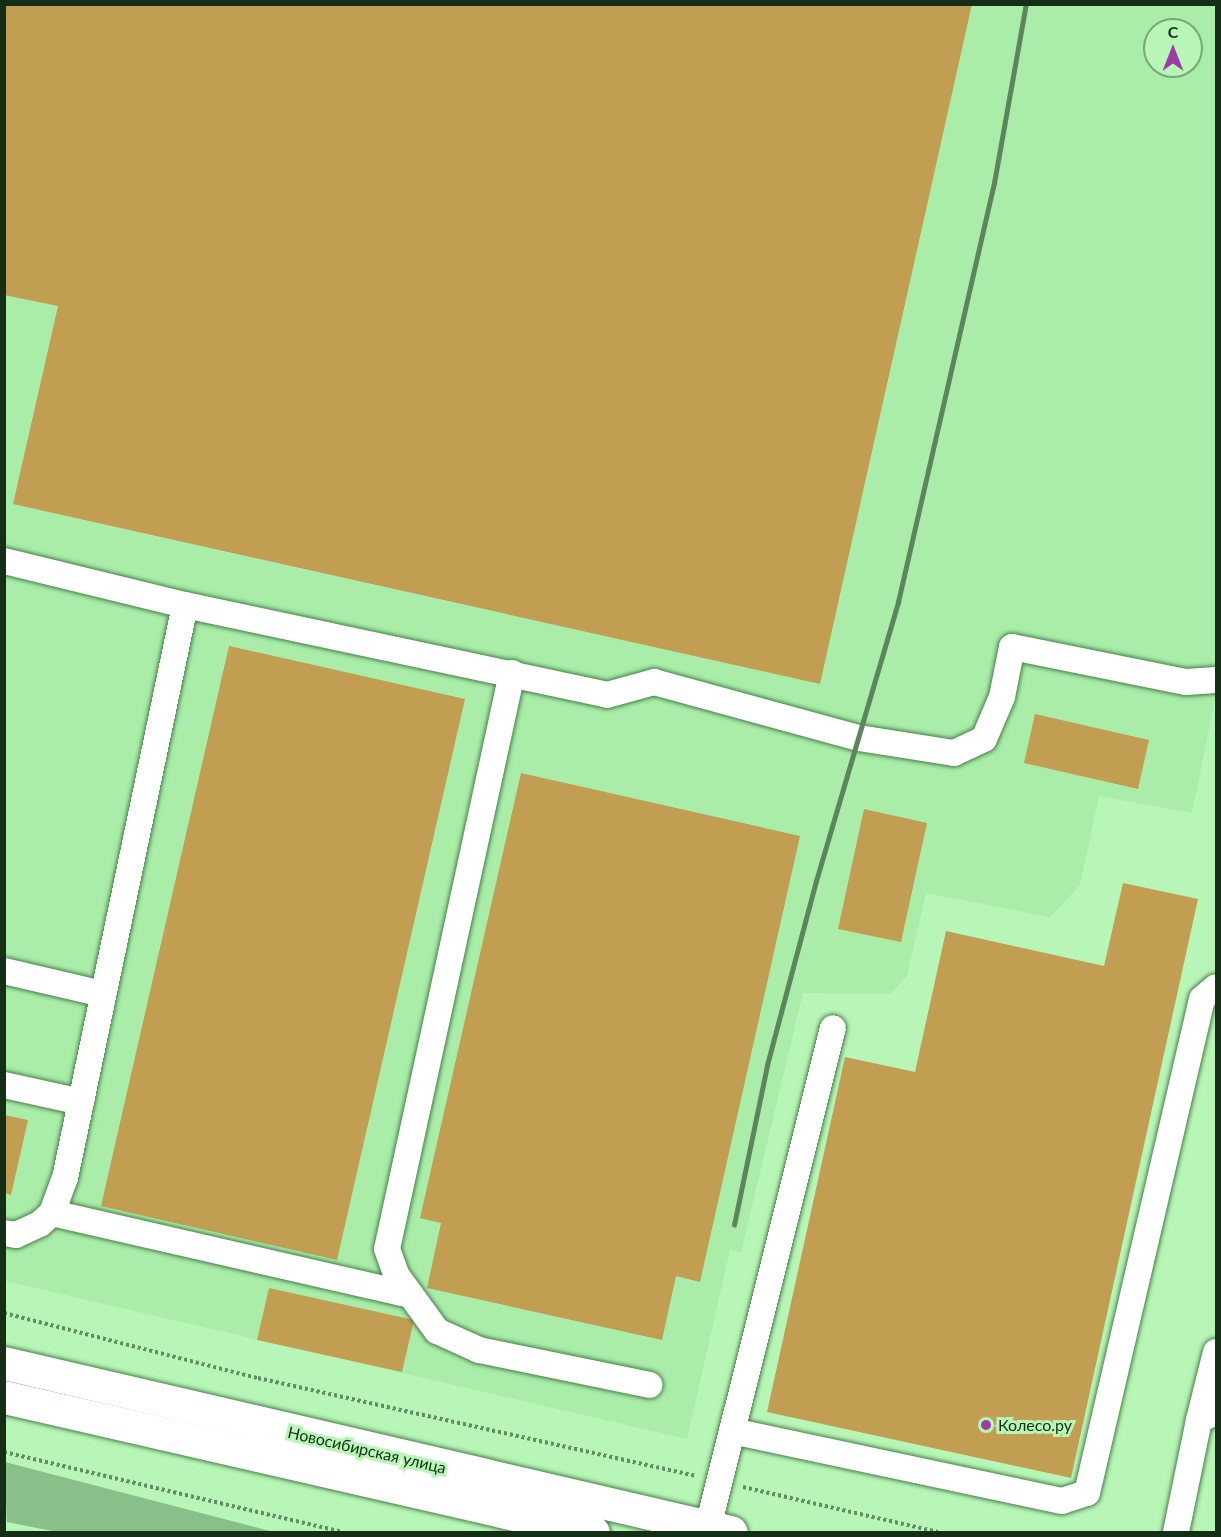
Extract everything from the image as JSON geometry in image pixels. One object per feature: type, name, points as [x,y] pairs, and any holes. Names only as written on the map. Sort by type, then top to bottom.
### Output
[{"type":"main road","name":"Новосибирская улица","points":[[4,1363],[719,1530]]},
{"type":"main road","name":"Новосибирская улица","points":[[4,1397],[593,1533]]},
{"type":"lane","points":[[4,561],[185,605],[607,695],[654,682],[859,738],[954,753],[984,739],[1002,697],[1012,647],[1186,682],[1216,680]]},
{"type":"lane","points":[[4,1233],[16,1235],[52,1213],[81,1102],[185,605]]},
{"type":"lane","points":[[512,673],[387,1249],[396,1276],[437,1331],[479,1350],[649,1385]]},
{"type":"lane","points":[[4,971],[103,994]]},
{"type":"lane","points":[[732,1431],[1062,1501],[1087,1493],[1202,999],[1216,987]]},
{"type":"lane","points":[[719,1530],[719,1482],[832,1028]]},
{"type":"lane","points":[[4,1085],[81,1102]]},
{"type":"lane","points":[[52,1213],[410,1295]]},
{"type":"lane","points":[[1176,1533],[1208,1416],[1216,1352]]},
{"type":"path","points":[[4,1313],[258,1378],[938,1533]]},
{"type":"path","points":[[4,1452],[343,1533]]},
{"type":"shaded area","points":[[5,5],[1216,5],[1216,695],[1192,813],[1099,796],[1080,885],[1050,917],[926,893],[907,976],[890,994],[803,993],[741,1252],[730,1250],[687,1439],[5,1281]]},
{"type":"shaded area","points":[[4,1463],[274,1532],[57,1532],[7,1522]]},
{"type":"building","points":[[4,4],[972,4],[820,684],[13,504],[58,306],[4,295]]},
{"type":"building","points":[[229,646],[465,699],[337,1260],[101,1206]]},
{"type":"building","points":[[1035,714],[1149,740],[1138,789],[1024,763]]},
{"type":"building","points":[[521,773],[800,836],[700,1282],[676,1276],[662,1340],[427,1288],[441,1223],[420,1218]]},
{"type":"building","points":[[864,809],[927,823],[901,942],[838,929]]},
{"type":"building","points":[[1123,883],[1198,899],[1071,1478],[767,1412],[845,1057],[915,1072],[946,931],[1104,966]]},
{"type":"building","points":[[5,1115],[28,1120],[11,1195],[5,1193]]},
{"type":"building","points":[[269,1288],[414,1320],[402,1372],[257,1340]]},
{"type":"railway","points":[[734,1225],[767,1065],[816,881],[898,602],[994,183],[1026,4]]},
{"type":"place","name":"Колесо.ру","points":[[986,1425]]}]
